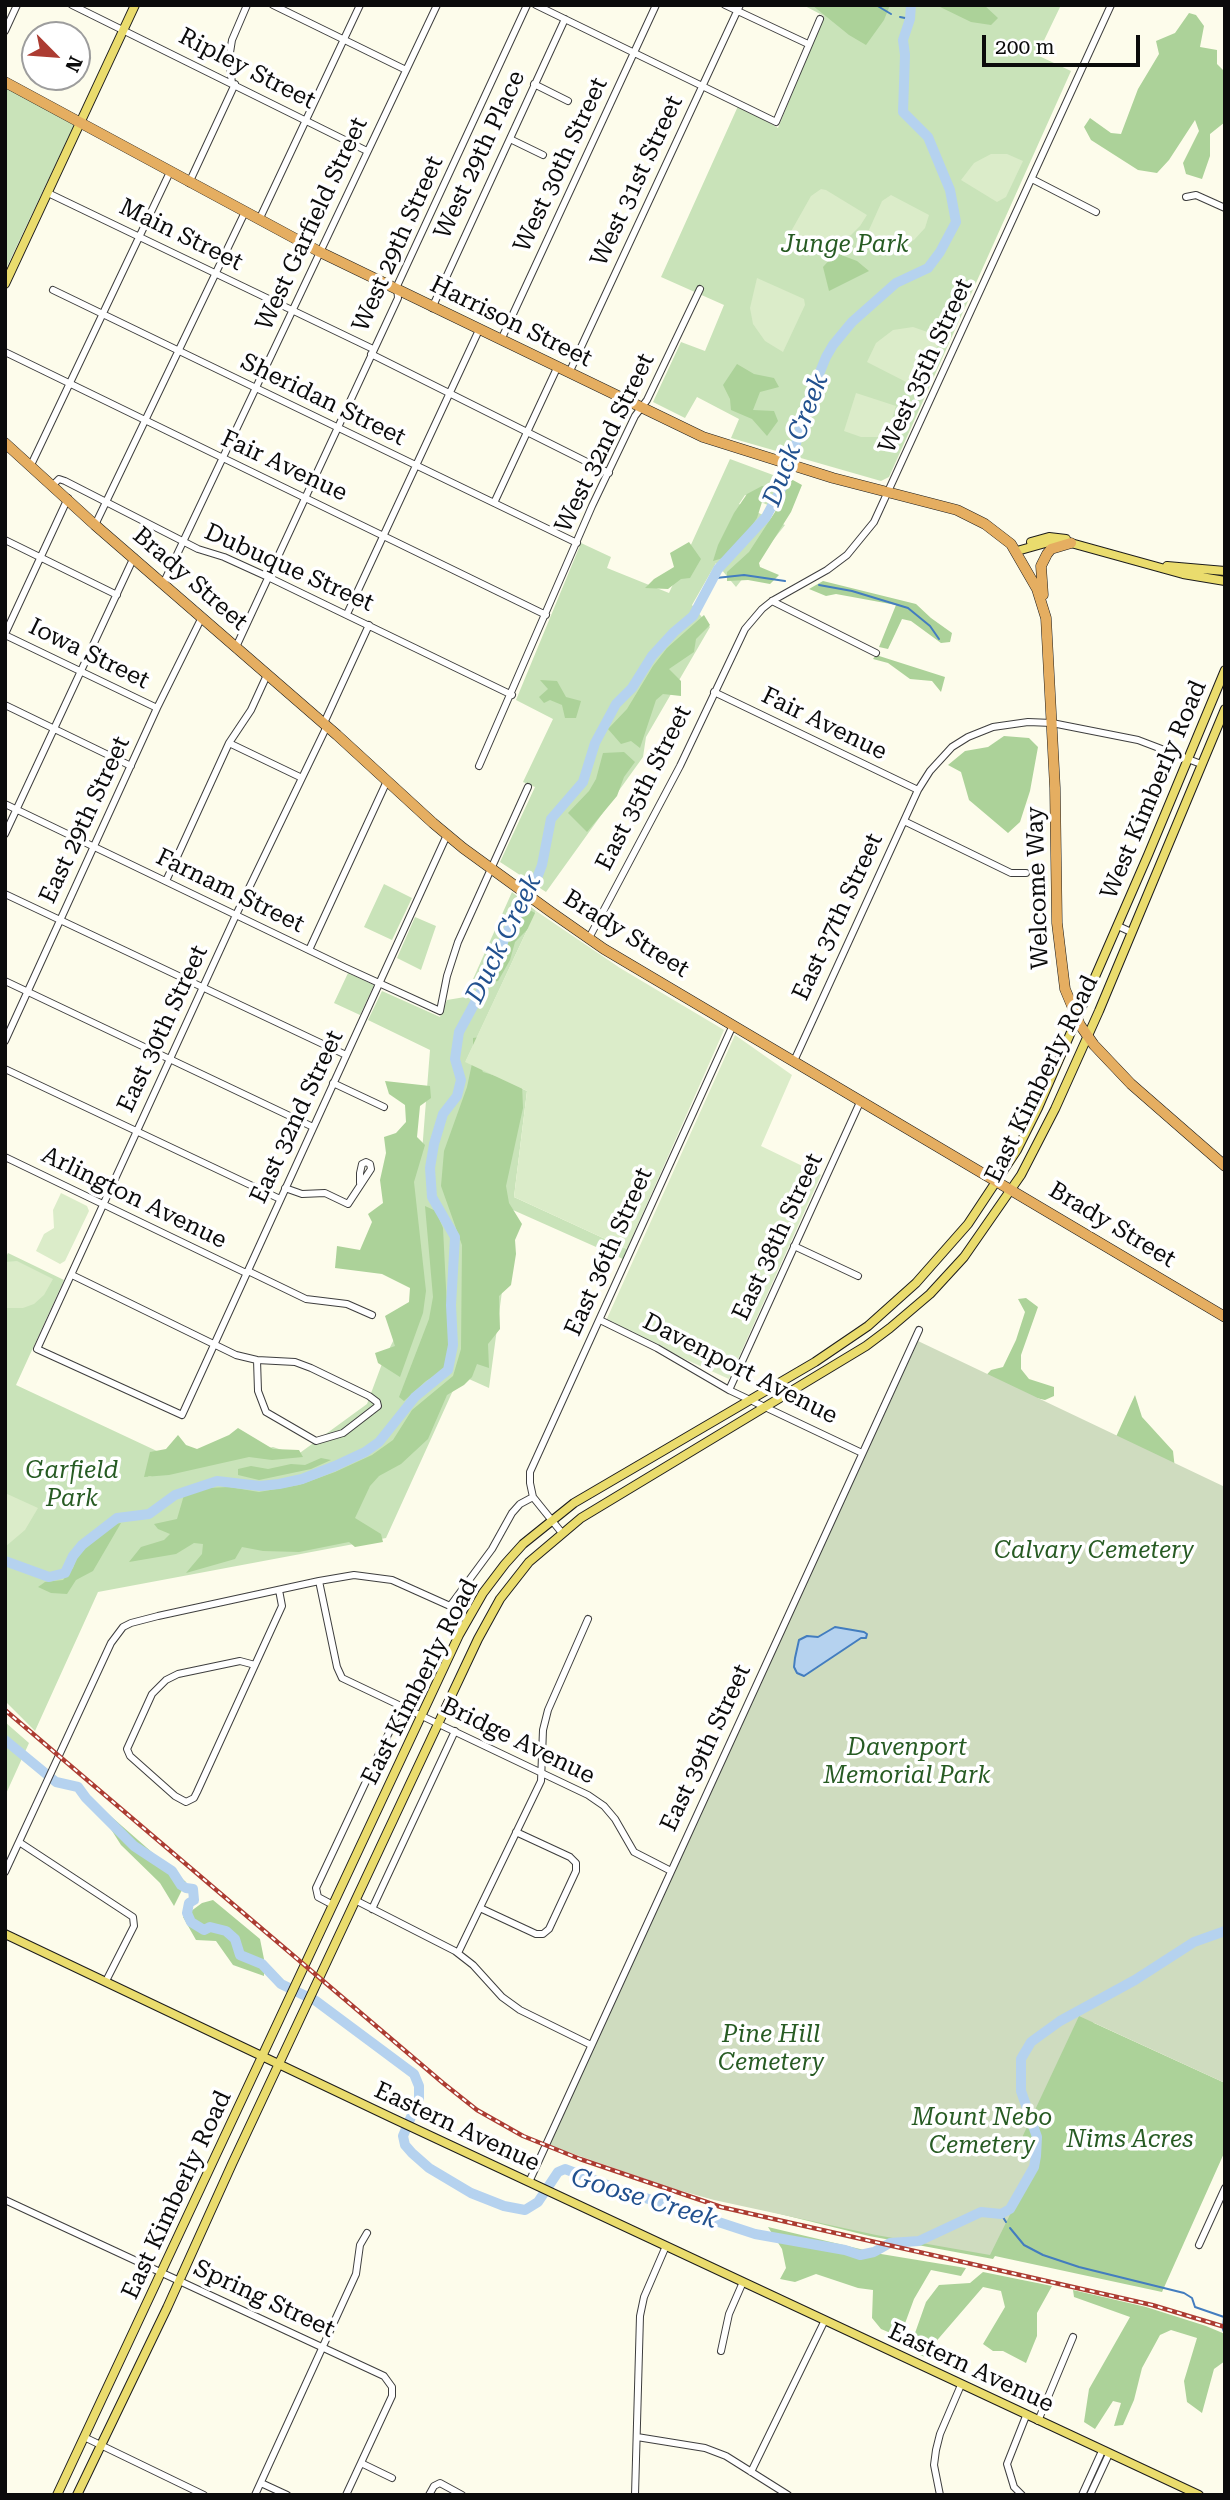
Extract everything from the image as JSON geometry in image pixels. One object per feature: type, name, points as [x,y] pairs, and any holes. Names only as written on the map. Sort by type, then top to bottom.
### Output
[{"type":"highway","name":"Harrison Street","points":[[5,82],[320,252],[703,437],[833,478],[890,491],[970,516],[999,533],[1017,551]]},
{"type":"highway","name":"Brady Street","points":[[5,443],[447,835],[548,910],[589,938],[733,1025],[1225,1317]]},
{"type":"highway","points":[[1042,603],[1041,566],[1051,549],[1071,543]]},
{"type":"highway","name":"Welcome Way","points":[[1017,551],[1042,603],[1049,641],[1059,954],[1065,989],[1087,1035],[1130,1084],[1225,1166]]},
{"type":"main road","points":[[5,284],[135,5]]},
{"type":"main road","points":[[1017,551],[1032,542],[1049,537],[1065,539],[1071,543],[1183,574],[1225,581]]},
{"type":"main road","points":[[1153,565],[1225,571]]},
{"type":"main road","name":"West Kimberly Road","points":[[1118,926],[1225,670]]},
{"type":"main road","name":"West Kimberly Road","points":[[1131,932],[1225,709]]},
{"type":"main road","name":"East Kimberly Road","points":[[57,2495],[459,1635],[488,1587],[505,1563],[552,1519],[595,1489],[815,1362],[868,1326],[935,1264],[968,1224],[998,1181],[1038,1108],[1118,926]]},
{"type":"main road","name":"East Kimberly Road","points":[[77,2495],[478,1639],[500,1599],[529,1562],[581,1518],[866,1346],[930,1293],[964,1257],[1012,1190],[1039,1142],[1131,932]]},
{"type":"main road","name":"Eastern Avenue","points":[[5,1934],[398,2121],[1199,2495]]},
{"type":"street","points":[[5,31],[17,5]]},
{"type":"street","name":"Ripley Street","points":[[72,5],[367,151]]},
{"type":"street","points":[[189,183],[234,84],[229,59],[232,40],[247,5]]},
{"type":"street","points":[[274,5],[406,70]]},
{"type":"street","points":[[259,220],[360,5]]},
{"type":"street","name":"West Garfield Street","points":[[164,582],[437,5]]},
{"type":"street","name":"West 29th Street","points":[[304,497],[398,298],[397,290],[527,5]]},
{"type":"street","points":[[536,5],[776,122],[820,19]]},
{"type":"street","name":"West 30th Street","points":[[501,340],[656,5]]},
{"type":"street","points":[[725,5],[739,8],[808,44]]},
{"type":"street","name":"West 35th Street","points":[[714,692],[745,629],[762,609],[847,555],[870,529],[890,491],[1111,5]]},
{"type":"street","name":"West 31st Street","points":[[569,373],[739,8]]},
{"type":"street","name":"West 29th Place","points":[[432,308],[565,19]]},
{"type":"street","points":[[534,84],[568,101]]},
{"type":"street","points":[[510,139],[543,155]]},
{"type":"street","points":[[31,465],[170,172]]},
{"type":"street","points":[[1032,179],[1096,212]]},
{"type":"street","name":"Main Street","points":[[48,193],[293,310],[449,394],[609,472]]},
{"type":"street","points":[[1186,197],[1196,195],[1225,208]]},
{"type":"street","points":[[95,525],[245,212]]},
{"type":"street","name":"West 32nd Street","points":[[546,615],[635,416],[647,400],[700,289]]},
{"type":"street","name":"Sheridan Street","points":[[52,290],[577,543]]},
{"type":"street","points":[[347,614],[480,330]]},
{"type":"street","name":"Fair Avenue","points":[[5,352],[546,615]]},
{"type":"street","points":[[494,503],[557,368]]},
{"type":"street","name":"Dubuque Street","points":[[52,485],[57,480],[62,480],[183,541],[268,577],[512,695]]},
{"type":"street","points":[[236,647],[304,497]]},
{"type":"street","points":[[5,634],[68,498]]},
{"type":"street","points":[[5,540],[117,595]]},
{"type":"street","points":[[5,834],[134,557]]},
{"type":"street","points":[[772,601],[876,653]]},
{"type":"street","points":[[479,766],[546,615]]},
{"type":"street","name":"East 29th Street","points":[[5,1041],[157,708],[202,617]]},
{"type":"street","name":"East 30th Street","points":[[182,1415],[37,1349],[236,915],[302,778],[369,625]]},
{"type":"street","name":"Iowa Street","points":[[5,634],[157,708]]},
{"type":"street","points":[[166,881],[229,743],[251,710],[267,675]]},
{"type":"street","name":"Fair Avenue","points":[[714,692],[918,790]]},
{"type":"street","name":"East 35th Street","points":[[589,938],[680,767],[714,692]]},
{"type":"street","points":[[5,705],[131,766]]},
{"type":"street","name":"East 37th Street","points":[[794,1060],[918,790],[930,771],[952,747],[984,729],[1016,723],[1052,723]]},
{"type":"street","points":[[1052,723],[1138,740],[1201,764]]},
{"type":"street","points":[[229,743],[302,778]]},
{"type":"street","points":[[309,950],[387,781]]},
{"type":"street","points":[[490,868],[528,786]]},
{"type":"street","name":"Farnam Street","points":[[5,804],[440,1011],[458,942],[490,868]]},
{"type":"street","points":[[904,821],[1012,873],[1026,873]]},
{"type":"street","name":"East 32nd Street","points":[[182,1415],[447,835]]},
{"type":"street","points":[[5,894],[346,1055]]},
{"type":"street","points":[[1118,926],[1131,932]]},
{"type":"street","points":[[5,981],[313,1127]]},
{"type":"street","name":"East 36th Street","points":[[533,1497],[530,1472],[733,1025]]},
{"type":"street","points":[[5,1069],[280,1199]]},
{"type":"street","points":[[333,1083],[384,1107]]},
{"type":"street","name":"East 38th Street","points":[[729,1390],[861,1100]]},
{"type":"street","name":"Arlington Avenue","points":[[5,1157],[306,1298],[347,1304],[372,1315]]},
{"type":"street","points":[[285,1188],[302,1194],[325,1193],[348,1204],[360,1183]]},
{"type":"street","points":[[794,1246],[859,1276]]},
{"type":"street","points":[[72,1275],[236,1355],[257,1360],[295,1362],[311,1368],[377,1402],[377,1408],[335,1436],[316,1440],[266,1412],[257,1387],[257,1360]]},
{"type":"street","name":"Davenport Avenue","points":[[600,1320],[657,1348],[729,1390],[862,1453]]},
{"type":"street","name":"East 39th Street","points":[[529,2182],[919,1331]]},
{"type":"street","points":[[5,1872],[111,1643],[123,1628],[131,1623],[354,1575],[392,1580],[450,1606],[492,1549],[520,1504],[533,1497],[562,1533]]},
{"type":"street","name":"Bridge Avenue","points":[[319,1581],[338,1672],[348,1681],[588,1795],[604,1806],[615,1819],[634,1852],[671,1871]]},
{"type":"street","points":[[255,1665],[240,1661],[171,1676],[152,1694],[127,1749],[130,1756],[175,1796],[186,1802],[194,1798],[208,1767],[255,1665],[282,1606],[279,1590]]},
{"type":"street","points":[[458,1954],[541,1781],[543,1730],[548,1710],[588,1619]]},
{"type":"street","points":[[333,1905],[322,1900],[316,1892],[401,1707]]},
{"type":"street","points":[[372,1909],[454,1731]]},
{"type":"street","points":[[480,1908],[536,1934],[543,1934],[549,1929],[576,1871],[576,1863],[570,1857],[516,1832]]},
{"type":"street","points":[[19,1842],[133,1917],[134,1922],[106,1981]]},
{"type":"street","points":[[355,1900],[458,1954],[473,1965],[502,1997],[520,2010],[591,2045]]},
{"type":"street","points":[[1199,2245],[1225,2188]]},
{"type":"street","name":"Spring Street","points":[[5,2200],[380,2374],[390,2383],[392,2396],[361,2463]]},
{"type":"street","points":[[255,2495],[356,2273],[360,2245],[366,2233]]},
{"type":"street","points":[[635,2495],[640,2316],[644,2297],[666,2246]]},
{"type":"street","points":[[721,2351],[729,2314],[743,2282]]},
{"type":"street","points":[[751,2472],[825,2320]]},
{"type":"street","points":[[1038,2421],[1073,2337]]},
{"type":"street","points":[[940,2495],[934,2465],[936,2450],[961,2385]]},
{"type":"street","points":[[1022,2495],[1014,2487],[1007,2464],[1026,2416]]},
{"type":"street","points":[[84,2437],[204,2495]]},
{"type":"street","points":[[637,2437],[705,2448],[726,2456],[788,2495]]},
{"type":"street","points":[[1082,2495],[1106,2453]]},
{"type":"street","points":[[1090,2495],[1106,2453]]},
{"type":"street","points":[[346,2495],[361,2463],[392,2478]]},
{"type":"street","points":[[261,2483],[287,2495]]},
{"type":"street","points":[[429,2495],[437,2483],[462,2495]]},
{"type":"green space","name":"Junge Park","points":[[803,5],[1061,5],[1037,55],[1071,71],[889,477],[881,481],[731,438],[739,419],[697,397],[685,418],[653,402],[681,342],[705,351],[724,305],[661,277],[739,104],[778,128],[824,16]]},
{"type":"green space","points":[[812,5],[890,5],[884,20],[866,45]]},
{"type":"green space","points":[[936,5],[984,5],[998,18],[991,25],[971,22]]},
{"type":"green space","points":[[1189,13],[1196,15],[1204,26],[1200,47],[1217,50],[1217,64],[1225,72],[1225,122],[1210,134],[1210,156],[1202,179],[1186,174],[1183,163],[1199,131],[1195,120],[1169,160],[1157,173],[1138,170],[1091,140],[1084,127],[1090,118],[1111,133],[1121,134],[1138,89],[1159,54],[1156,41],[1175,33]]},
{"type":"green space","points":[[5,87],[74,125],[5,271]]},
{"type":"green space","points":[[991,154],[1007,154],[1023,161],[1006,197],[997,202],[961,180],[974,163]]},
{"type":"green space","points":[[821,189],[867,215],[851,235],[818,245],[789,235],[811,196]]},
{"type":"green space","points":[[891,195],[929,215],[925,228],[914,240],[898,247],[881,248],[864,241],[882,201]]},
{"type":"green space","points":[[836,253],[857,261],[869,271],[829,291],[823,267]]},
{"type":"green space","points":[[757,278],[804,299],[805,305],[783,352],[765,341],[753,324],[750,308]]},
{"type":"green space","points":[[913,327],[942,337],[921,379],[912,385],[867,362],[876,343],[893,330]]},
{"type":"green space","points":[[737,364],[754,374],[774,378],[779,387],[760,392],[753,410],[774,411],[778,421],[767,436],[752,419],[731,410],[730,399],[723,385]]},
{"type":"green space","points":[[856,393],[896,406],[890,426],[878,437],[861,437],[844,431]]},
{"type":"green space","points":[[730,459],[800,485],[788,514],[745,495],[739,504],[785,525],[736,587],[716,563],[692,605],[710,627],[646,737],[643,757],[546,892],[500,862],[535,787],[523,782],[553,719],[516,700],[581,543],[611,557],[607,568],[669,593]]},
{"type":"green space","points":[[791,479],[802,485],[791,512],[759,563],[760,567],[779,575],[770,584],[748,580],[727,581],[727,572],[749,552],[775,512]]},
{"type":"green space","points":[[767,486],[757,518],[745,536],[723,558],[713,561],[734,513],[747,494]]},
{"type":"green space","points":[[689,542],[701,559],[690,578],[681,579],[668,589],[645,588],[674,567],[670,553]]},
{"type":"green space","points":[[823,581],[916,604],[952,633],[950,642],[941,643],[911,621],[902,619],[888,649],[879,647],[896,605],[836,594],[826,596],[809,589]]},
{"type":"green space","points":[[704,615],[710,625],[696,639],[694,652],[669,669],[681,681],[681,696],[663,694],[656,700],[640,748],[631,741],[621,744],[608,729],[627,709],[667,648]]},
{"type":"green space","points":[[876,655],[945,677],[941,692],[932,681],[910,679],[888,663],[873,659]]},
{"type":"green space","points":[[540,680],[557,681],[566,697],[581,701],[576,718],[565,718],[562,705],[550,700],[544,703],[539,697],[548,689]]},
{"type":"green space","points":[[1004,736],[1029,738],[1038,747],[1030,791],[1020,822],[1008,833],[969,800],[961,772],[948,765],[965,751],[988,747]]},
{"type":"green space","points":[[624,752],[635,762],[624,777],[617,796],[587,832],[568,813],[589,791],[596,779],[603,753]]},
{"type":"green space","points":[[384,884],[412,898],[392,940],[364,927]]},
{"type":"green space","name":"Garfield Park","points":[[512,892],[536,911],[466,1061],[527,1091],[514,1197],[627,1249],[623,1259],[513,1210],[489,1388],[460,1375],[386,1538],[98,1592],[35,1731],[5,1701],[5,1259],[8,1253],[64,1280],[16,1385],[159,1452],[148,1477],[273,1447],[297,1455],[367,1404],[383,1361],[415,1298],[395,1223],[422,1152],[430,1050],[368,1020],[382,991],[440,1017],[447,1000],[465,997]]},
{"type":"green space","points":[[526,908],[537,914],[531,926],[515,942],[510,960],[498,981],[492,982],[510,934]]},
{"type":"green space","points":[[536,911],[620,968],[724,1030],[627,1249],[514,1197],[527,1091],[465,1062]]},
{"type":"green space","points":[[415,917],[436,926],[421,970],[397,958]]},
{"type":"green space","points":[[348,973],[374,985],[360,1015],[334,1003]]},
{"type":"green space","points":[[735,1035],[792,1075],[761,1146],[821,1175],[729,1379],[605,1323]]},
{"type":"green space","points":[[480,1037],[477,1059],[483,1072],[522,1084],[523,1108],[506,1186],[509,1203],[522,1224],[515,1240],[516,1254],[511,1285],[499,1296],[500,1329],[488,1344],[489,1368],[477,1364],[472,1377],[447,1395],[428,1439],[401,1464],[379,1476],[370,1486],[355,1518],[381,1534],[383,1542],[355,1547],[349,1542],[299,1552],[263,1551],[242,1547],[235,1559],[186,1573],[202,1554],[203,1544],[194,1543],[176,1554],[129,1562],[141,1547],[164,1540],[170,1534],[158,1529],[154,1524],[177,1519],[184,1495],[208,1488],[229,1487],[259,1492],[299,1485],[335,1472],[372,1455],[393,1440],[412,1410],[453,1376],[461,1349],[462,1245],[441,1186],[444,1151],[467,1087],[473,1059],[473,1038]]},
{"type":"green space","points":[[385,1081],[430,1086],[431,1098],[420,1106],[417,1137],[425,1145],[414,1182],[426,1291],[423,1313],[400,1377],[378,1363],[375,1353],[395,1346],[385,1316],[409,1302],[410,1288],[382,1274],[335,1268],[337,1246],[360,1250],[372,1222],[368,1214],[383,1203],[380,1180],[386,1153],[384,1137],[396,1133],[406,1122],[405,1105],[389,1094]]},
{"type":"green space","points":[[61,1193],[87,1206],[89,1211],[65,1261],[60,1264],[36,1251],[44,1234],[54,1228],[53,1210]]},
{"type":"green space","points":[[425,1206],[436,1211],[443,1228],[449,1348],[444,1370],[426,1381],[404,1401],[399,1397],[429,1319],[433,1297]]},
{"type":"green space","points":[[17,1261],[53,1279],[44,1295],[34,1304],[23,1308],[5,1308],[5,1262]]},
{"type":"green space","points":[[1026,1298],[1038,1307],[1021,1355],[1021,1369],[1029,1379],[1054,1387],[1054,1396],[1045,1400],[1014,1393],[981,1381],[991,1370],[1003,1367],[1025,1312],[1018,1299]]},
{"type":"green space","points":[[918,1341],[1225,1487],[1225,2083],[1079,2016],[1019,2144],[1040,2154],[990,2255],[876,2235],[714,2200],[671,2188],[548,2145]]},
{"type":"green space","points":[[1135,1395],[1142,1417],[1173,1451],[1175,1469],[1115,1439]]},
{"type":"green space","points":[[238,1428],[273,1449],[299,1450],[303,1457],[272,1460],[249,1457],[169,1475],[144,1477],[150,1452],[166,1449],[178,1435],[186,1445],[197,1449],[229,1435]]},
{"type":"green space","points":[[321,1458],[331,1460],[311,1469],[259,1480],[238,1475],[238,1469],[251,1466],[268,1469],[291,1464],[305,1465]]},
{"type":"green space","points":[[5,1493],[38,1508],[25,1530],[5,1547]]},
{"type":"green space","points":[[121,1523],[93,1571],[76,1580],[67,1594],[51,1593],[38,1587],[45,1582],[63,1580],[73,1568],[78,1554],[114,1524]]},
{"type":"green space","points":[[5,1722],[29,1743],[5,1796]]},
{"type":"green space","points":[[100,1812],[106,1812],[186,1882],[174,1906],[160,1883],[121,1845]]},
{"type":"green space","points":[[213,1900],[260,1939],[264,1976],[233,1965],[216,1941],[196,1940],[183,1917],[202,1903]]},
{"type":"green space","points":[[1078,2002],[1094,2023],[1225,2083],[1225,2151],[1162,2292],[995,2256],[993,2259],[869,2236],[736,2203]]},
{"type":"green space","points":[[768,2227],[881,2254],[966,2268],[961,2276],[931,2270],[914,2299],[900,2337],[881,2329],[872,2318],[873,2290],[858,2288],[816,2274],[795,2282],[780,2279],[786,2268],[782,2249]]},
{"type":"green space","points":[[983,2272],[1052,2286],[1037,2313],[1037,2336],[1026,2363],[1003,2351],[993,2351],[983,2344],[1005,2307],[1001,2291],[983,2287],[933,2345],[927,2358],[909,2350],[926,2302],[939,2285],[970,2283]]},
{"type":"green space","points":[[1073,2290],[1146,2307],[1225,2334],[1225,2361],[1214,2369],[1202,2413],[1187,2402],[1184,2381],[1197,2338],[1171,2330],[1160,2335],[1142,2368],[1134,2400],[1123,2425],[1114,2426],[1121,2403],[1113,2401],[1095,2429],[1084,2422],[1089,2389],[1130,2317],[1074,2297]]},
{"type":"water","points":[[835,1627],[864,1632],[867,1634],[866,1638],[861,1638],[804,1676],[797,1673],[794,1667],[799,1640],[807,1636],[818,1637]]},
{"type":"waterway","points":[[876,5],[891,14]]},
{"type":"waterway","name":"Duck Creek","points":[[5,1561],[49,1577],[65,1573],[82,1545],[117,1518],[149,1514],[175,1495],[217,1481],[260,1486],[279,1484],[302,1479],[335,1466],[379,1442],[415,1397],[448,1370],[453,1345],[451,1305],[455,1237],[432,1197],[430,1168],[434,1144],[443,1114],[457,1096],[461,1080],[455,1059],[459,1032],[497,962],[505,936],[534,886],[542,865],[551,819],[583,782],[595,743],[616,704],[632,688],[652,656],[693,616],[718,569],[766,517],[787,478],[805,409],[833,345],[852,322],[896,283],[928,268],[956,222],[950,190],[928,137],[903,112],[903,40],[910,19],[911,5]]},
{"type":"waterway","points":[[900,17],[910,19]]},
{"type":"waterway","points":[[716,578],[744,575],[785,581]]},
{"type":"waterway","points":[[819,585],[852,591],[908,608],[930,626],[939,639]]},
{"type":"waterway","name":"Goose Creek","points":[[5,1740],[56,1782],[78,1787],[134,1846],[172,1871],[181,1885],[193,1889],[194,1900],[189,1903],[187,1913],[191,1922],[204,1930],[210,1927],[226,1931],[235,1939],[240,1955],[262,1964],[281,1984],[316,2001],[414,2074],[419,2086],[419,2098],[403,2136],[405,2145],[412,2153],[429,2168],[471,2193],[504,2206],[525,2210],[538,2202],[558,2172],[565,2169],[755,2234],[860,2255],[874,2252],[890,2243],[919,2241],[981,2212],[1001,2214],[1010,2209],[1034,2167],[1036,2156],[1037,2137],[1021,2091],[1021,2059],[1031,2042],[1060,2021],[1135,1980],[1194,1942],[1225,1931]]},
{"type":"waterway","points":[[1001,2214],[1006,2222]]},
{"type":"waterway","points":[[1010,2228],[1024,2245],[1043,2255],[1079,2267],[1184,2293],[1192,2298],[1195,2307],[1224,2317],[1225,2335]]},
{"type":"railway","points":[[5,1710],[443,2083],[477,2110],[523,2136],[580,2159],[721,2207],[1152,2305],[1225,2327]]},
{"type":"park label","name":"Calvary Cemetery","points":[[1094,1551]]},
{"type":"park label","name":"Davenport Memorial Park","points":[[907,1762]]},
{"type":"park label","name":"Pine Hill Cemetery","points":[[771,2049]]},
{"type":"park label","name":"Mount Nebo Cemetery","points":[[982,2132]]},
{"type":"park label","name":"Nims Acres","points":[[1130,2140]]}]
